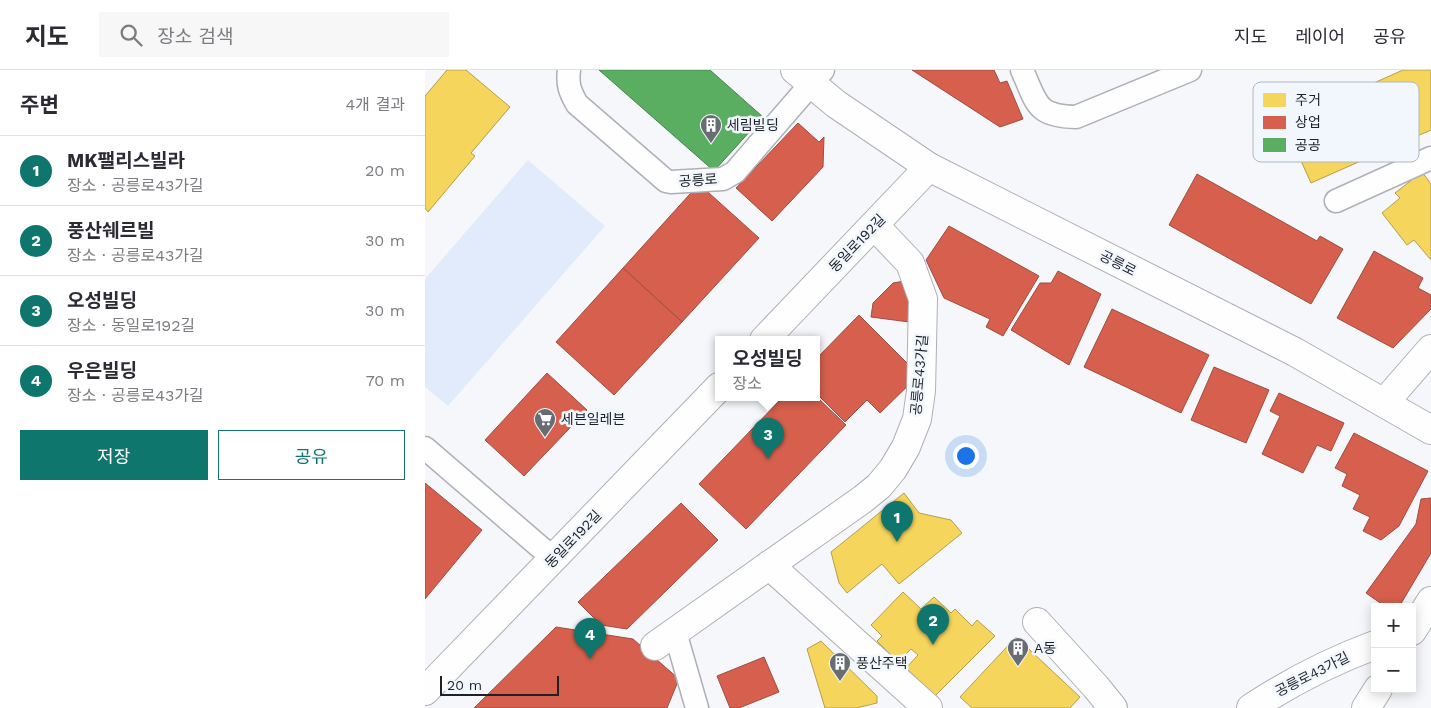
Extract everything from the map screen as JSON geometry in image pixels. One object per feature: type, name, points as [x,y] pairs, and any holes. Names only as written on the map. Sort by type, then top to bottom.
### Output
[{"type":"street","name":"공릉로","points":[[810,75],[837,104],[929,167],[1295,352],[1431,430]]},
{"type":"street","name":"동일로192길","points":[[768,336],[929,167]]},
{"type":"street","name":"공릉로43가길","points":[[665,639],[863,499],[879,486],[893,470],[906,447],[917,419],[921,390],[923,299],[910,263],[874,225]]},
{"type":"street","points":[[1384,403],[1431,350]]},
{"type":"street","name":"동일로192길","points":[[425,691],[715,390]]},
{"type":"street","points":[[769,565],[928,708]]},
{"type":"street","points":[[1416,625],[1431,601]]},
{"type":"street","points":[[1037,622],[1113,708]]},
{"type":"street","name":"공릉로43가길","points":[[1251,708],[1284,686],[1319,668],[1371,647]]},
{"type":"street","points":[[1366,708],[1375,693]]},
{"type":"lane","name":"공릉로","points":[[569,70],[567,82],[577,104],[666,182],[723,179],[735,172],[810,75]]},
{"type":"lane","points":[[1022,70],[1036,102],[1042,109],[1049,114],[1057,116],[1076,116],[1190,70]]},
{"type":"lane","points":[[1336,201],[1431,158]]},
{"type":"lane","points":[[425,448],[554,559]]},
{"type":"lane","name":"공릉로43가길","points":[[665,639],[697,708]]},
{"type":"shaded area","points":[[528,160],[605,226],[448,406],[425,387],[425,279]]},
{"type":"building: 주거","points":[[447,70],[466,70],[510,107],[471,153],[475,156],[428,212],[425,208],[425,96]]},
{"type":"building: 주거","points":[[1403,70],[1431,70],[1431,130],[1419,135],[1419,82],[1376,82]]},
{"type":"building: 주거","points":[[1302,162],[1359,162],[1311,183]]},
{"type":"building: 주거","points":[[1422,172],[1431,184],[1431,260],[1414,240],[1407,245],[1382,213],[1400,198],[1395,193]]},
{"type":"building: 주거","points":[[904,493],[919,513],[951,520],[962,533],[899,584],[882,564],[847,593],[839,583],[831,552]]},
{"type":"building: 주거","points":[[903,592],[921,609],[934,597],[951,613],[955,609],[972,626],[977,620],[995,636],[935,696],[906,668],[918,655],[911,649],[898,662],[877,641],[882,636],[871,625]]},
{"type":"building: 주거","name":"A동","points":[[1016,637],[1080,697],[1070,708],[972,708],[960,697]]},
{"type":"building: 주거","name":"풍산주택","points":[[821,641],[877,696],[877,703],[856,708],[825,708],[807,649]]},
{"type":"building: 상업","points":[[912,70],[994,70],[1000,83],[1007,81],[1023,119],[1000,127]]},
{"type":"building: 상업","points":[[798,123],[819,142],[824,137],[823,167],[772,221],[736,188]]},
{"type":"building: 상업","points":[[1197,174],[1317,241],[1320,236],[1343,249],[1311,304],[1169,225]]},
{"type":"building: 상업","points":[[699,184],[759,238],[682,322],[623,268]]},
{"type":"building: 상업","points":[[949,226],[1039,276],[1003,336],[986,327],[990,319],[944,298],[926,260]]},
{"type":"building: 상업","points":[[1374,251],[1423,278],[1418,288],[1431,295],[1431,309],[1393,348],[1337,318]]},
{"type":"building: 상업","points":[[623,268],[682,322],[614,395],[556,342]]},
{"type":"building: 상업","points":[[1058,271],[1101,294],[1069,365],[1011,330],[1040,283],[1051,283]]},
{"type":"building: 상업","points":[[910,280],[917,323],[871,317],[873,303],[893,283]]},
{"type":"building: 상업","points":[[1112,309],[1209,355],[1181,413],[1084,367]]},
{"type":"building: 상업","points":[[859,315],[919,375],[880,413],[867,400],[845,422],[820,397],[820,355]]},
{"type":"building: 상업","points":[[1214,367],[1269,390],[1246,443],[1191,420]]},
{"type":"building: 상업","points":[[547,373],[587,410],[524,476],[485,440]]},
{"type":"building: 상업","points":[[1279,393],[1344,423],[1331,451],[1317,445],[1303,473],[1262,454],[1280,416],[1270,411]]},
{"type":"building: 상업","points":[[820,400],[846,425],[746,529],[699,484],[779,401]]},
{"type":"building: 상업","points":[[1354,433],[1428,471],[1399,526],[1381,540],[1363,531],[1370,517],[1353,509],[1360,495],[1342,486],[1347,474],[1335,468]]},
{"type":"building: 상업","points":[[425,483],[482,530],[425,599]]},
{"type":"building: 상업","points":[[1431,498],[1431,553],[1401,603],[1380,603],[1366,593],[1416,524],[1421,499]]},
{"type":"building: 상업","points":[[681,503],[718,540],[627,629],[601,625],[578,602]]},
{"type":"building: 상업","points":[[556,627],[633,639],[679,679],[667,708],[474,708]]},
{"type":"building: 상업","points":[[764,657],[779,692],[739,708],[730,708],[717,676]]},
{"type":"building: 공공","name":"세림빌딩","points":[[599,70],[710,70],[763,117],[714,171]]},
{"type":"place","name":"세림빌딩","points":[[711,144]]},
{"type":"place","name":"세븐일레븐","points":[[545,438]]},
{"type":"place","name":"오성빌딩","points":[[768,459]]},
{"type":"place","name":"MK팰리스빌라","points":[[897,542]]},
{"type":"place","name":"풍산쉐르빌","points":[[933,645]]},
{"type":"place","name":"우은빌딩","points":[[590,659]]},
{"type":"place","name":"A동","points":[[1018,667]]},
{"type":"place","name":"풍산주택","points":[[840,682]]}]
